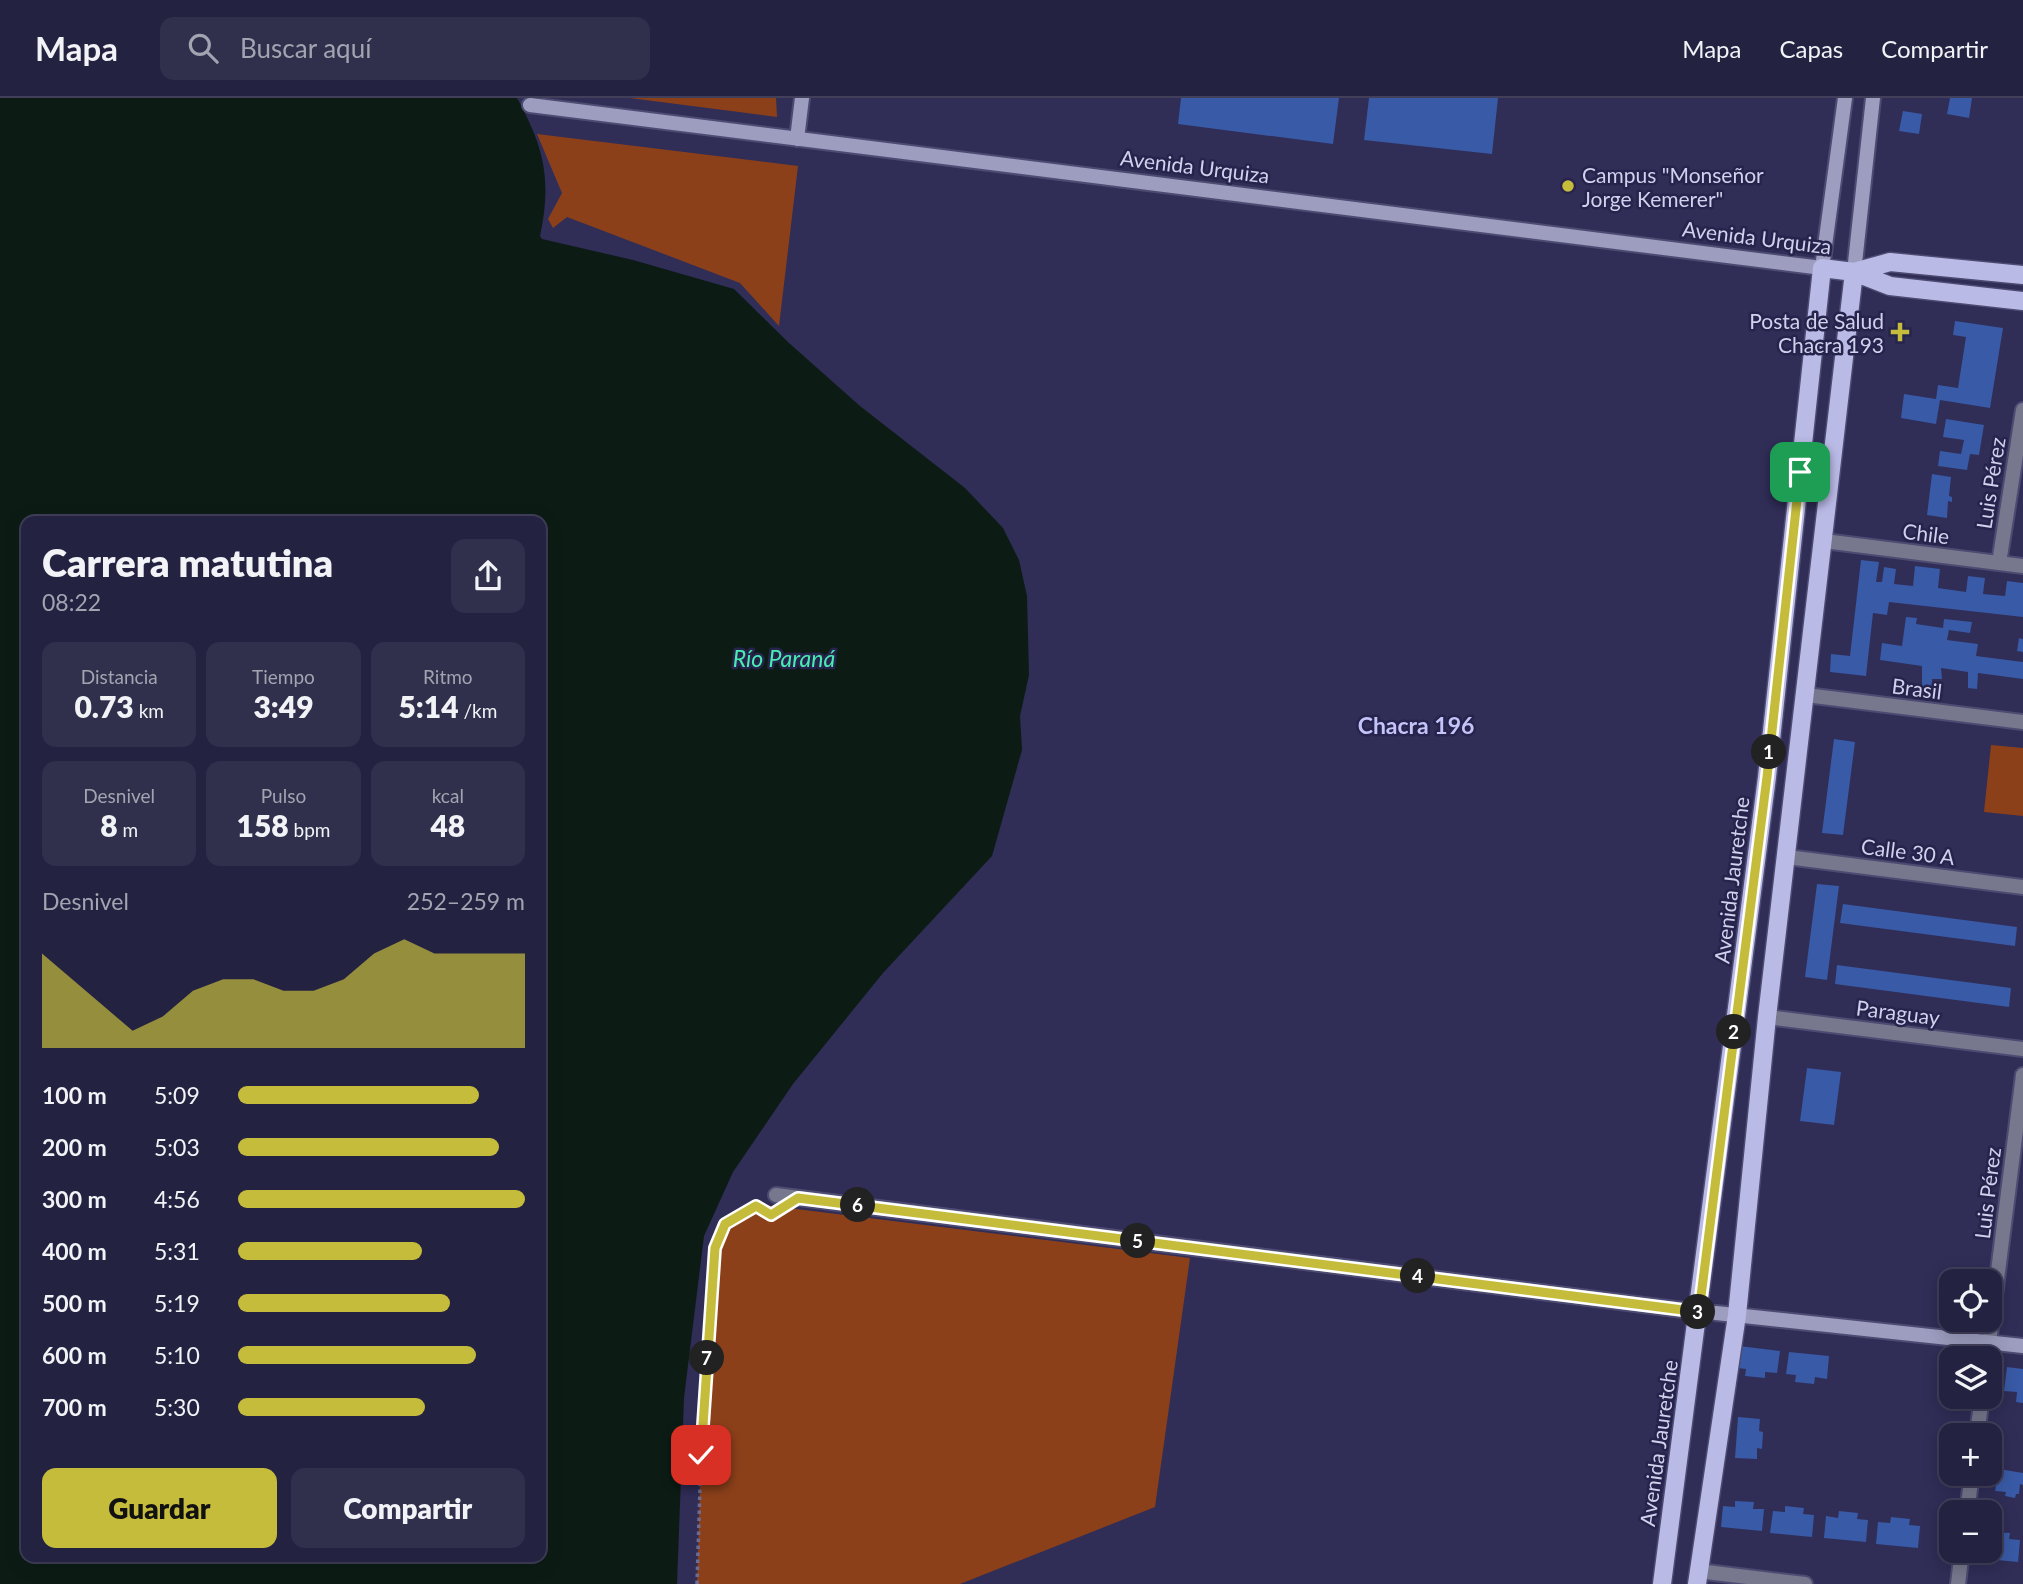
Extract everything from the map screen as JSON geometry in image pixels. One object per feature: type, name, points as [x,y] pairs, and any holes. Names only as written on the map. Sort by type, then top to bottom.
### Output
[{"type":"main road","points":[[797,139],[802,98]]},
{"type":"main road","name":"Avenida Jauretche","points":[[1662,1584],[1707,1312],[1822,268],[1845,98]]},
{"type":"main road","points":[[1697,1578],[1737,1315],[1767,1017],[1873,98]]},
{"type":"main road","name":"Avenida Urquiza","points":[[530,105],[1854,272],[1890,286],[2023,301]]},
{"type":"main road","name":"Avenida Urquiza","points":[[1854,272],[1890,262],[2023,275]]},
{"type":"main road","points":[[1707,1312],[2023,1346]]},
{"type":"street","name":"Luis Pérez","points":[[1999,563],[2023,410]]},
{"type":"street","name":"Chile","points":[[1824,541],[2023,566]]},
{"type":"street","name":"Brasil","points":[[1806,695],[2023,722]]},
{"type":"street","name":"Calle 30 A","points":[[1787,857],[2023,887]]},
{"type":"street","name":"Paraguay","points":[[1767,1017],[2023,1049]]},
{"type":"street","name":"Luis Pérez","points":[[1988,1346],[2023,1075]]},
{"type":"street","points":[[776,1195],[1707,1312]]},
{"type":"street","points":[[1958,1584],[1960,1563]]},
{"type":"street","points":[[1697,1578],[1805,1584]]},
{"type":"path","points":[[697,1584],[701,1455],[715,1248],[725,1224],[756,1206],[771,1215],[798,1198]]},
{"type":"shaded area","points":[[630,98],[776,98],[777,117]]},
{"type":"shaded area","points":[[537,134],[798,166],[779,326],[740,283],[567,217],[553,228],[548,219],[562,193]]},
{"type":"shaded area","points":[[1991,745],[2023,748],[2023,816],[1984,812]]},
{"type":"shaded area","points":[[748,1203],[1190,1258],[1155,1507],[960,1584],[697,1584],[701,1455],[715,1248]]},
{"type":"water","name":"Río Paraná","points":[[0,98],[517,98],[534,132],[543,164],[545,198],[540,236],[542,239],[633,260],[734,289],[789,343],[860,406],[965,488],[1003,528],[1019,560],[1027,596],[1029,675],[1020,716],[1022,750],[992,856],[883,973],[793,1084],[733,1172],[704,1236],[684,1398],[677,1584],[0,1584]]},
{"type":"building","points":[[1181,98],[1339,98],[1333,144],[1178,124]]},
{"type":"building","points":[[1369,98],[1498,98],[1492,154],[1364,140]]},
{"type":"building","points":[[1950,98],[1972,98],[1969,118],[1947,114]]},
{"type":"building","points":[[1903,111],[1922,114],[1919,134],[1899,131]]},
{"type":"building","points":[[1955,321],[2003,328],[1990,408],[1940,400],[1936,424],[1901,418],[1904,394],[1936,399],[1938,385],[1958,388],[1966,337],[1953,335]]},
{"type":"building","points":[[1946,419],[1984,425],[1979,455],[1970,454],[1967,470],[1938,466],[1940,451],[1961,454],[1964,440],[1943,437]]},
{"type":"building","points":[[1932,474],[1951,477],[1949,496],[1952,497],[1952,502],[1948,501],[1947,518],[1927,515]]},
{"type":"building","points":[[1861,560],[1879,562],[1876,582],[1882,582],[1884,567],[1896,569],[1894,584],[1913,586],[1915,566],[1940,569],[1938,588],[1966,592],[1968,576],[1985,578],[1983,594],[2005,596],[2007,581],[2023,583],[2023,617],[1889,602],[1887,615],[1873,613],[1866,676],[1830,672],[1831,654],[1850,656]]},
{"type":"building","points":[[1906,617],[1917,618],[1916,624],[1943,628],[1944,619],[1972,622],[1970,633],[1949,630],[1947,640],[1978,644],[1976,656],[2023,662],[2023,679],[1978,673],[1977,689],[1968,688],[1968,672],[1941,668],[1942,679],[1932,679],[1932,686],[1922,686],[1922,666],[1880,660],[1882,643],[1902,646]]},
{"type":"building","points":[[2019,638],[2023,639],[2023,652],[2017,651]]},
{"type":"building","points":[[1834,739],[1855,742],[1843,835],[1822,833]]},
{"type":"building","points":[[1817,884],[1839,886],[1827,980],[1805,977]]},
{"type":"building","points":[[1843,904],[2017,927],[2015,946],[1840,923]]},
{"type":"building","points":[[1837,965],[2011,988],[2009,1007],[1835,984]]},
{"type":"building","points":[[1807,1068],[1841,1072],[1834,1125],[1800,1121]]},
{"type":"building","points":[[1739,1346],[1780,1351],[1777,1373],[1765,1372],[1765,1378],[1745,1376],[1746,1369],[1737,1368]]},
{"type":"building","points":[[1789,1352],[1829,1356],[1827,1379],[1815,1377],[1814,1384],[1795,1382],[1796,1375],[1786,1374]]},
{"type":"building","points":[[2007,1367],[2023,1369],[2023,1403],[2016,1402],[2017,1392],[2004,1391]]},
{"type":"building","points":[[1738,1417],[1760,1419],[1759,1431],[1763,1432],[1762,1449],[1757,1448],[1757,1459],[1735,1458]]},
{"type":"building","points":[[2002,1470],[2023,1473],[2023,1485],[2020,1484],[2019,1494],[2016,1494],[2015,1498],[2005,1496],[2006,1492],[1995,1491],[1996,1486],[2002,1486]]},
{"type":"building","points":[[1735,1501],[1754,1502],[1753,1509],[1764,1509],[1762,1531],[1721,1527],[1723,1506],[1735,1507]]},
{"type":"building","points":[[1785,1506],[1804,1508],[1803,1514],[1814,1515],[1812,1537],[1770,1533],[1773,1511],[1785,1512]]},
{"type":"building","points":[[1839,1511],[1858,1513],[1857,1519],[1868,1520],[1866,1542],[1824,1538],[1826,1516],[1838,1518]]},
{"type":"building","points":[[1891,1517],[1910,1519],[1909,1525],[1920,1526],[1918,1548],[1876,1544],[1878,1522],[1890,1523]]},
{"type":"building","points":[[2002,1533],[2010,1533],[2009,1539],[2020,1540],[2018,1562],[2002,1560]]},
{"type":"place","name":"Campus \"Monseñor Jorge Kemerer\"","points":[[1568,186]]},
{"type":"place","name":"Posta de Salud Chacra 193","points":[[1900,332]]},
{"type":"district","name":"Chacra 196","points":[[1416,725]]},
{"type":"route","points":[[701,1455],[715,1248],[725,1224],[756,1206],[771,1215],[798,1198],[1699,1312],[1767,777],[1800,472]]}]
